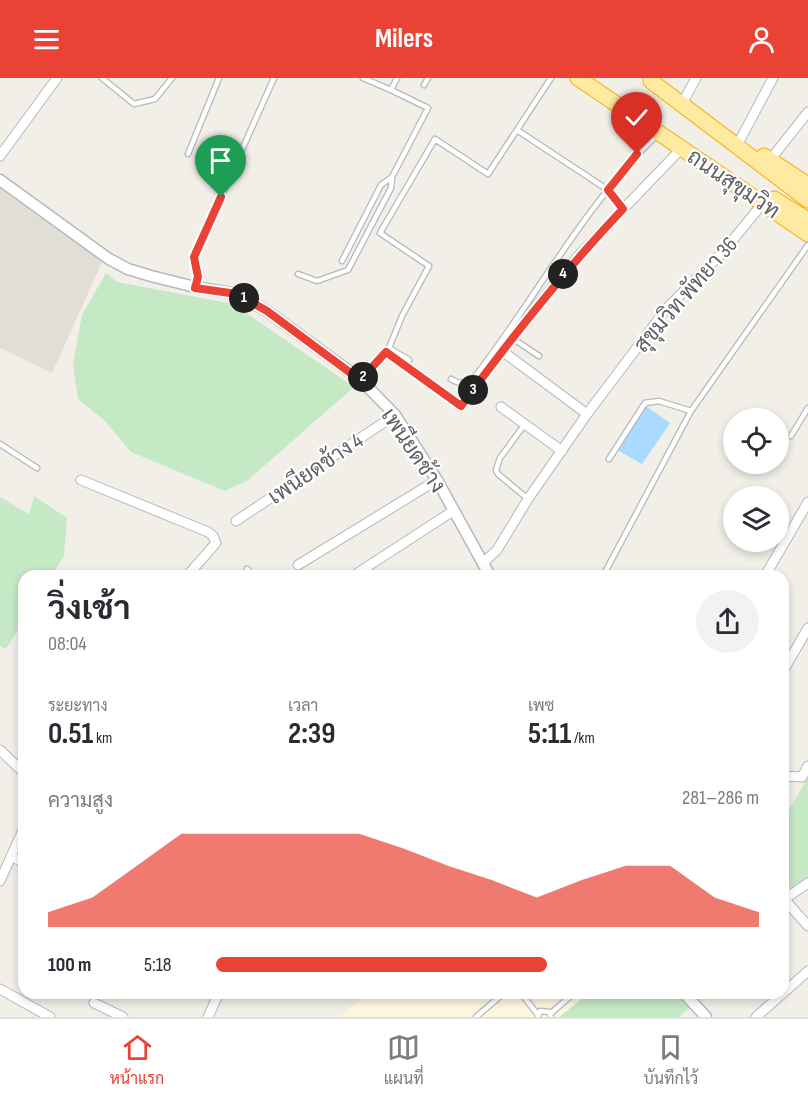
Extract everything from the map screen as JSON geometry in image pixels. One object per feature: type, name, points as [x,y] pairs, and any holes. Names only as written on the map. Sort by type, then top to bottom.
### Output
[{"type":"highway","name":"ถนนสุขุมวิท","points":[[578,78],[808,234]]},
{"type":"highway","name":"ถนนสุขุมวิท","points":[[649,79],[808,185]]},
{"type":"highway","name":"ถนนสุขุมวิท","points":[[649,79],[808,201]]},
{"type":"highway","name":"ถนนสุขุมวิท","points":[[630,112],[808,220]]},
{"type":"street","points":[[0,156],[57,78]]},
{"type":"street","points":[[682,102],[696,78]]},
{"type":"street","points":[[740,140],[773,78]]},
{"type":"street","points":[[770,160],[808,112]]},
{"type":"street","points":[[360,380],[386,352],[461,406],[511,338],[580,254],[682,148]]},
{"type":"street","name":"เพนียดช้าง","points":[[0,180],[109,259],[151,276],[195,288],[237,294],[267,311],[360,380],[394,415],[437,480],[487,570]]},
{"type":"street","name":"สุขุมวิท พัทยา 36","points":[[484,562],[497,550],[528,499],[587,414],[667,308],[722,253],[763,203]]},
{"type":"street","points":[[502,351],[587,414]]},
{"type":"street","points":[[501,407],[562,451]]},
{"type":"street","name":"เพนียดช้าง 4","points":[[236,521],[394,415]]},
{"type":"street","points":[[81,480],[213,536],[216,543],[193,570]]},
{"type":"street","points":[[298,565],[437,480]]},
{"type":"street","points":[[768,570],[808,502]]},
{"type":"street","points":[[362,570],[453,511]]},
{"type":"street","points":[[789,661],[808,628]]},
{"type":"street","points":[[0,750],[18,767]]},
{"type":"street","points":[[789,776],[802,777],[808,766]]},
{"type":"street","points":[[0,881],[18,841]]},
{"type":"street","points":[[11,856],[18,860]]},
{"type":"street","points":[[789,896],[808,883]]},
{"type":"street","points":[[789,905],[808,926]]},
{"type":"street","points":[[789,988],[808,971]]},
{"type":"street","points":[[0,989],[50,1017]]},
{"type":"street","points":[[208,1017],[216,999]]},
{"type":"street","points":[[688,999],[700,1015]]},
{"type":"street","points":[[756,1017],[776,999]]},
{"type":"street","points":[[94,1003],[123,1017]]},
{"type":"lane","points":[[102,78],[134,104],[154,99],[172,78]]},
{"type":"lane","points":[[188,154],[219,78]]},
{"type":"lane","points":[[195,288],[198,277],[194,257],[274,78]]},
{"type":"lane","points":[[298,274],[317,282],[348,270],[391,188],[393,177],[428,108],[363,78]]},
{"type":"lane","points":[[391,90],[397,78]]},
{"type":"lane","points":[[424,85],[428,78]]},
{"type":"lane","points":[[409,360],[389,348],[402,316],[429,266],[380,233],[435,139],[488,174],[550,78]]},
{"type":"lane","points":[[517,130],[608,190],[623,209]]},
{"type":"lane","points":[[451,379],[462,384],[474,378],[608,190],[637,154],[660,132]]},
{"type":"lane","points":[[342,261],[381,185],[393,177]]},
{"type":"lane","points":[[606,570],[691,411],[808,245]]},
{"type":"lane","points":[[511,338],[539,356]]},
{"type":"lane","points":[[609,459],[645,403],[658,401],[691,411]]},
{"type":"lane","points":[[791,436],[808,408]]},
{"type":"lane","points":[[525,424],[500,458],[496,470],[528,499]]},
{"type":"lane","points":[[0,444],[37,468]]},
{"type":"lane","points":[[476,1017],[497,999]]},
{"type":"lane","points":[[525,999],[538,1016],[542,1010],[551,1015],[568,999]]},
{"type":"shaded area","points":[[0,187],[103,260],[52,373],[0,348]]},
{"type":"shaded area","points":[[361,999],[582,999],[559,1017],[340,1017]]},
{"type":"green space","points":[[106,273],[117,282],[233,304],[354,387],[248,480],[225,491],[131,452],[105,421],[78,399],[73,364],[82,315]]},
{"type":"green space","points":[[34,496],[67,518],[64,556],[55,570],[18,570],[18,630],[6,649],[0,646],[0,497],[29,514]]},
{"type":"green space","points":[[808,777],[808,878],[794,893],[789,887],[789,810]]},
{"type":"green space","points":[[582,999],[684,999],[691,1006],[679,1017],[559,1017]]},
{"type":"water","points":[[646,406],[670,423],[642,464],[617,450]]},
{"type":"route","points":[[221,197],[194,257],[198,277],[195,288],[237,294],[267,311],[360,380],[386,352],[461,406],[511,338],[580,254],[623,209],[608,190],[637,154]]}]
